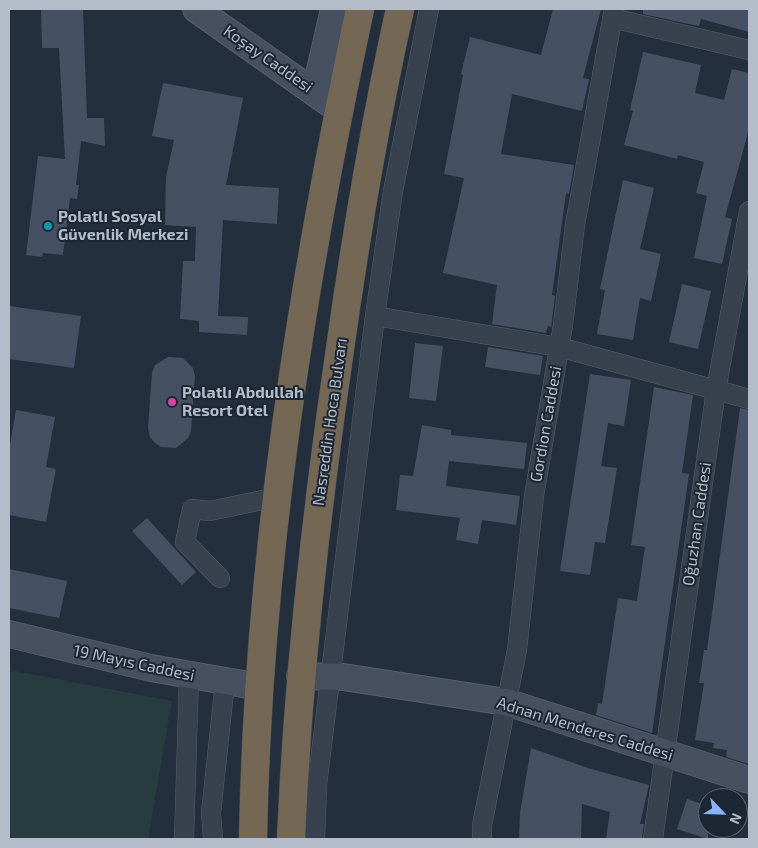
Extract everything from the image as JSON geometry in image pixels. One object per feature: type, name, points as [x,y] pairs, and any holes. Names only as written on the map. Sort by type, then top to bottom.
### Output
[{"type":"highway","points":[[253,839],[260,688],[277,497],[306,282],[360,9]]},
{"type":"highway","name":"Nasreddin Hoca Bulvarı","points":[[291,839],[300,676],[321,481],[353,260],[374,139],[400,9]]},
{"type":"street","name":"Koşay Caddesi","points":[[196,9],[339,110]]},
{"type":"street","points":[[315,92],[334,9]]},
{"type":"street","points":[[315,839],[317,785],[375,316],[393,191],[429,9]]},
{"type":"street","points":[[613,13],[749,50]]},
{"type":"street","name":"Gordion Caddesi","points":[[482,839],[482,824],[517,650],[534,496],[560,347],[575,225],[613,13]]},
{"type":"street","name":"Oğuzhan Caddesi","points":[[654,839],[664,753],[716,390],[749,211]]},
{"type":"street","points":[[375,316],[560,347],[749,399]]},
{"type":"street","points":[[220,578],[185,542],[192,509],[210,511],[277,497]]},
{"type":"street","name":"19 Mayıs Caddesi","points":[[9,634],[189,676],[260,688]]},
{"type":"street","points":[[184,839],[189,676]]},
{"type":"street","name":"Adnan Menderes Caddesi","points":[[300,676],[330,676],[506,702],[749,780]]},
{"type":"street","points":[[213,839],[211,813],[225,682]]},
{"type":"green space","points":[[9,670],[172,701],[148,839],[9,839]]},
{"type":"building","points":[[41,9],[83,9],[87,118],[104,118],[105,146],[81,141],[76,185],[79,185],[77,199],[70,198],[63,255],[43,253],[42,257],[26,255],[38,156],[65,159],[59,48],[42,48]]},
{"type":"building","points":[[553,9],[601,9],[583,78],[589,79],[582,111],[512,94],[501,154],[574,165],[569,194],[566,193],[552,295],[555,296],[551,327],[548,326],[546,333],[492,324],[497,285],[443,273],[464,178],[444,174],[463,75],[461,74],[470,37],[541,55]]},
{"type":"building","points":[[643,9],[749,9],[749,32],[701,19],[699,26],[684,23],[643,14]]},
{"type":"building","points":[[643,52],[701,65],[695,93],[724,100],[732,69],[749,73],[749,129],[725,217],[732,219],[722,264],[694,258],[707,196],[696,193],[704,162],[678,155],[677,159],[624,145],[633,111],[630,110]]},
{"type":"building","points":[[163,83],[243,98],[226,185],[279,188],[277,224],[223,220],[218,316],[248,317],[247,335],[199,332],[199,321],[180,319],[183,261],[195,261],[196,227],[165,225],[166,177],[174,140],[152,136]]},
{"type":"building","points":[[623,180],[654,188],[640,249],[661,254],[651,301],[640,298],[633,340],[597,334],[605,290],[600,289]]},
{"type":"building","points":[[682,284],[711,291],[698,349],[669,342]]},
{"type":"building","points":[[9,306],[81,316],[74,368],[9,359]]},
{"type":"building","points":[[415,343],[443,346],[436,401],[409,398]]},
{"type":"building","points":[[488,347],[543,356],[540,375],[485,367]]},
{"type":"building","name":"Polatlı Abdullah Resort Otel","points":[[168,357],[183,358],[193,368],[195,376],[191,431],[188,438],[176,448],[161,447],[155,443],[150,437],[148,428],[152,373],[155,365]]},
{"type":"building","points":[[590,374],[631,380],[624,426],[608,423],[601,466],[617,468],[605,543],[595,542],[590,575],[560,571]]},
{"type":"building","points":[[654,387],[693,395],[682,473],[689,474],[652,733],[596,715],[598,703],[602,704],[618,598],[637,601],[645,547],[631,545]]},
{"type":"building","points":[[740,408],[749,410],[749,764],[726,757],[727,750],[713,748],[714,743],[695,740],[704,683],[699,683],[704,650],[707,650]]},
{"type":"building","points":[[16,410],[55,417],[46,467],[56,469],[46,522],[9,515],[9,451]]},
{"type":"building","points":[[422,425],[451,430],[451,435],[527,443],[524,469],[449,461],[446,486],[520,496],[516,525],[482,520],[478,544],[456,540],[460,518],[396,510],[400,475],[413,476]]},
{"type":"building","points":[[147,518],[196,572],[182,585],[132,531]]},
{"type":"building","points":[[9,569],[67,581],[59,618],[9,608]]},
{"type":"building","points":[[531,748],[588,768],[649,785],[640,824],[644,824],[642,839],[606,839],[610,812],[582,804],[581,839],[519,839],[520,813]]},
{"type":"building","points":[[687,799],[698,803],[698,836],[677,829]]},
{"type":"place","name":"Polatlı Sosyal Güvenlik Merkezi","points":[[48,226]]},
{"type":"place","name":"Polatlı Abdullah Resort Otel","points":[[172,402]]}]
